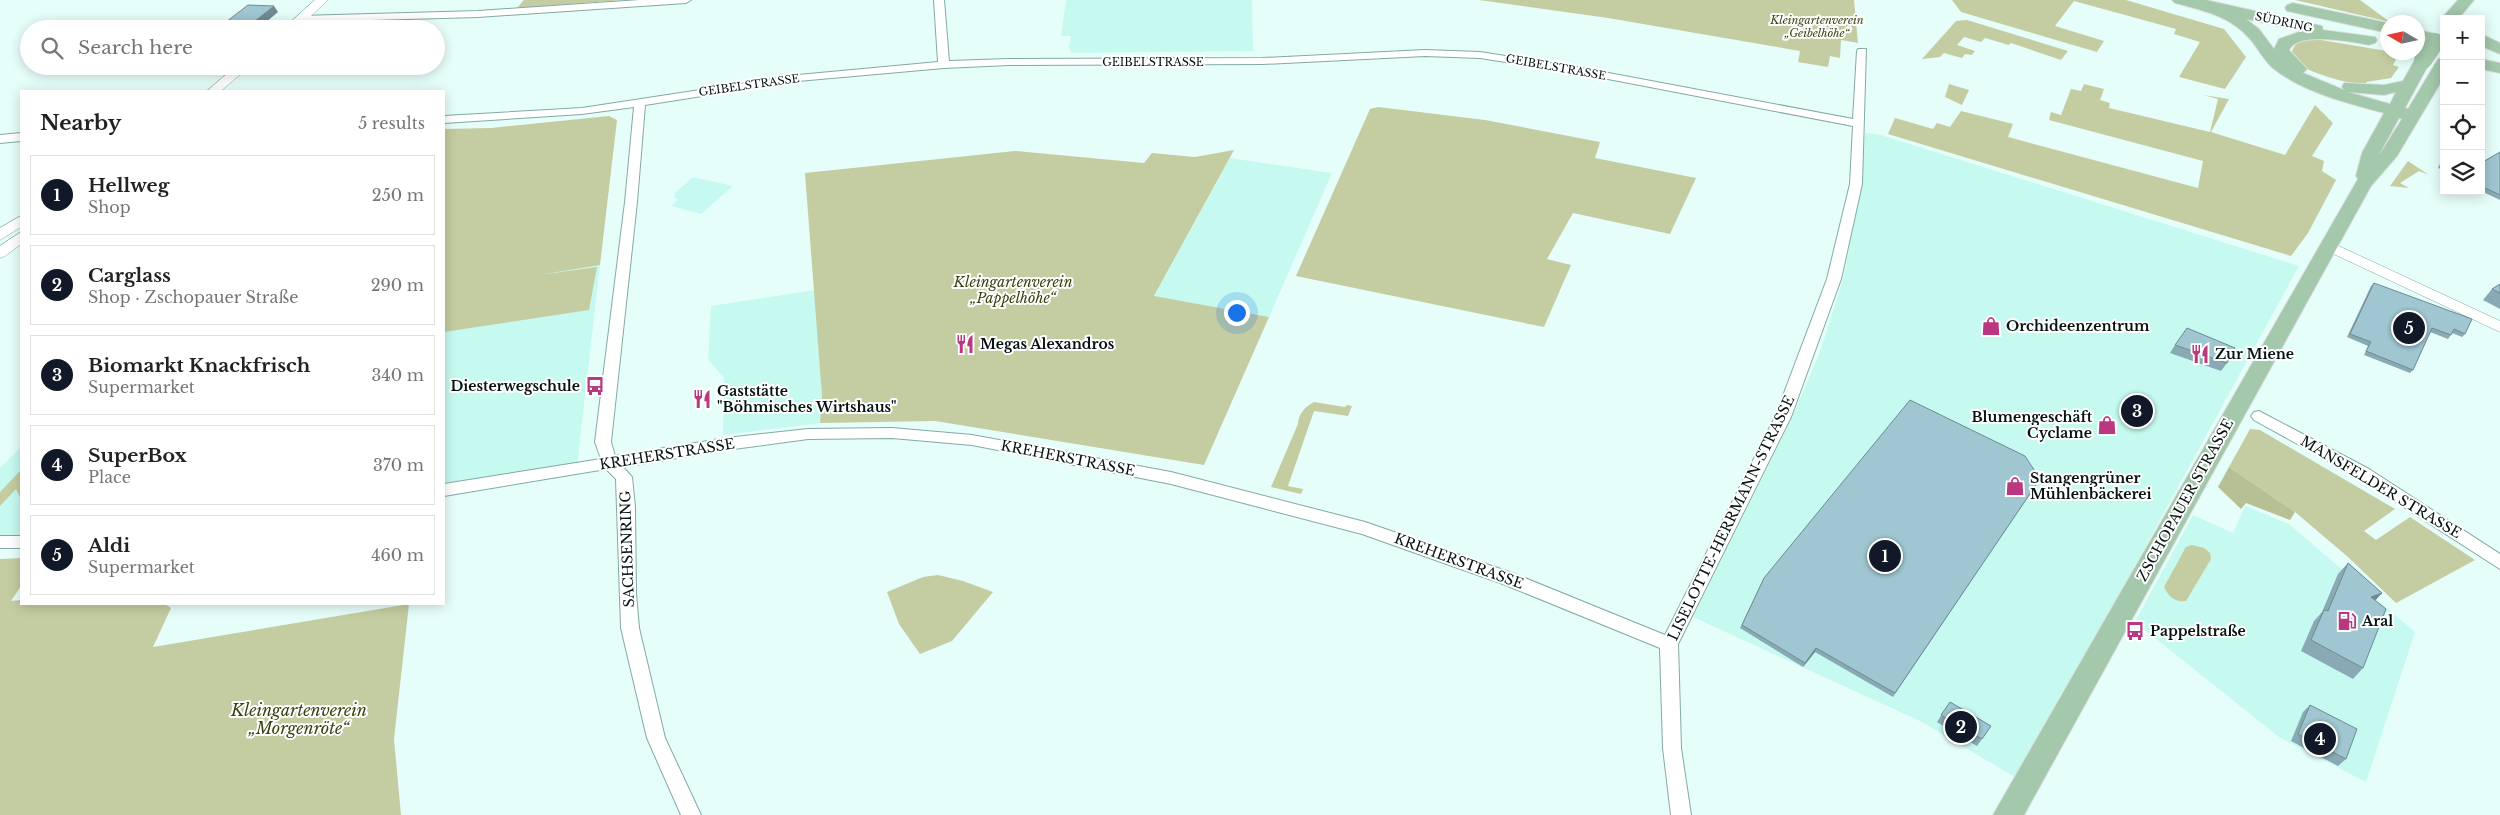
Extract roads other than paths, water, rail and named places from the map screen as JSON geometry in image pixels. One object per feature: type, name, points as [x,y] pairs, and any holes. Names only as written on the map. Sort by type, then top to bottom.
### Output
[{"type":"main road","name":"SÜDRING","points":[[2180,0],[2211,3],[2380,35]]},
{"type":"main road","points":[[2452,15],[2466,0]]},
{"type":"main road","points":[[2467,15],[2473,0]]},
{"type":"main road","name":"SÜDRING","points":[[2211,3],[2380,42]]},
{"type":"main road","points":[[2211,3],[2245,25],[2261,42],[2277,64],[2290,73],[2309,82],[2404,114]]},
{"type":"main road","points":[[2274,4],[2380,26]]},
{"type":"main road","points":[[2369,40],[2324,35],[2301,35],[2286,40],[2281,50],[2288,61],[2297,68],[2333,84],[2375,90],[2397,88],[2410,84]]},
{"type":"main road","points":[[2425,35],[2440,48]]},
{"type":"main road","points":[[2425,39],[2440,49]]},
{"type":"main road","points":[[2485,42],[2500,51]]},
{"type":"main road","points":[[2425,44],[2440,49]]},
{"type":"main road","points":[[2485,49],[2500,51]]},
{"type":"main road","points":[[2425,54],[2440,50]]},
{"type":"main road","name":"ZSCHOPAUER STRASSE","points":[[2404,114],[2440,53]]},
{"type":"main road","points":[[2485,57],[2500,60]]},
{"type":"main road","name":"ZSCHOPAUER STRASSE","points":[[2008,815],[2363,184],[2388,156],[2404,114],[2410,84],[2418,60]]},
{"type":"main road","points":[[2485,65],[2500,68]]},
{"type":"main road","points":[[2485,76],[2500,79]]},
{"type":"street","points":[[300,19],[322,0]]},
{"type":"street","points":[[300,19],[478,14],[686,0]]},
{"type":"street","points":[[939,0],[944,65]]},
{"type":"street","name":"LISELOTTE-HERRMANN-STRASSE","points":[[1680,815],[1672,748],[1669,644],[1783,417],[1834,279],[1856,184],[1862,51]]},
{"type":"street","name":"GEIBELSTRASSE","points":[[445,119],[582,111],[798,78],[944,65],[1019,62],[1263,61],[1399,53],[1480,55],[1653,84],[1859,124]]},
{"type":"street","points":[[214,90],[233,75]]},
{"type":"street","name":"SACHSENRING","points":[[640,101],[631,202],[603,442],[610,464],[624,477],[627,506],[627,593],[630,628],[647,705],[656,738],[691,815]]},
{"type":"street","points":[[0,138],[20,137]]},
{"type":"street","points":[[0,235],[20,221]]},
{"type":"street","points":[[0,252],[20,238]]},
{"type":"street","points":[[2328,246],[2500,327]]},
{"type":"street","name":"MANSFELDER STRASSE","points":[[2259,416],[2363,473],[2500,562]]},
{"type":"street","name":"KREHERSTRASSE","points":[[445,490],[726,444],[808,434],[892,433],[972,440],[1171,478],[1365,528],[1509,578],[1669,644]]},
{"type":"street","points":[[0,542],[20,542]]},
{"type":"place","name":"Orchideenzentrum","points":[[1991,326]]},
{"type":"place","name":"Aldi","points":[[2409,328]]},
{"type":"place","name":"Megas Alexandros","points":[[965,344]]},
{"type":"place","name":"Zur Miene","points":[[2200,354]]},
{"type":"place","name":"Diesterwegschule","points":[[595,386]]},
{"type":"place","name":"Gaststätte \"Böhmisches Wirtshaus\"","points":[[702,399]]},
{"type":"place","name":"Biomarkt Knackfrisch","points":[[2137,411]]},
{"type":"place","name":"Blumengeschäft Cyclame","points":[[2107,425]]},
{"type":"place","name":"Stangengrüner Mühlenbäckerei","points":[[2015,486]]},
{"type":"place","name":"Hellweg","points":[[1885,556]]},
{"type":"place","name":"Aral","points":[[2347,621]]},
{"type":"place","name":"Pappelstraße","points":[[2135,631]]},
{"type":"place","name":"Carglass","points":[[1961,727]]},
{"type":"place","name":"SuperBox","points":[[2320,739]]},
{"type":"park label","name":"Kleingartenverein „Geibelhöhe“","points":[[1817,26]]},
{"type":"park label","name":"Kleingartenverein „Pappelhöhe“","points":[[1013,290]]},
{"type":"park label","name":"Kleingartenverein „Morgenröte“","points":[[299,719]]}]
